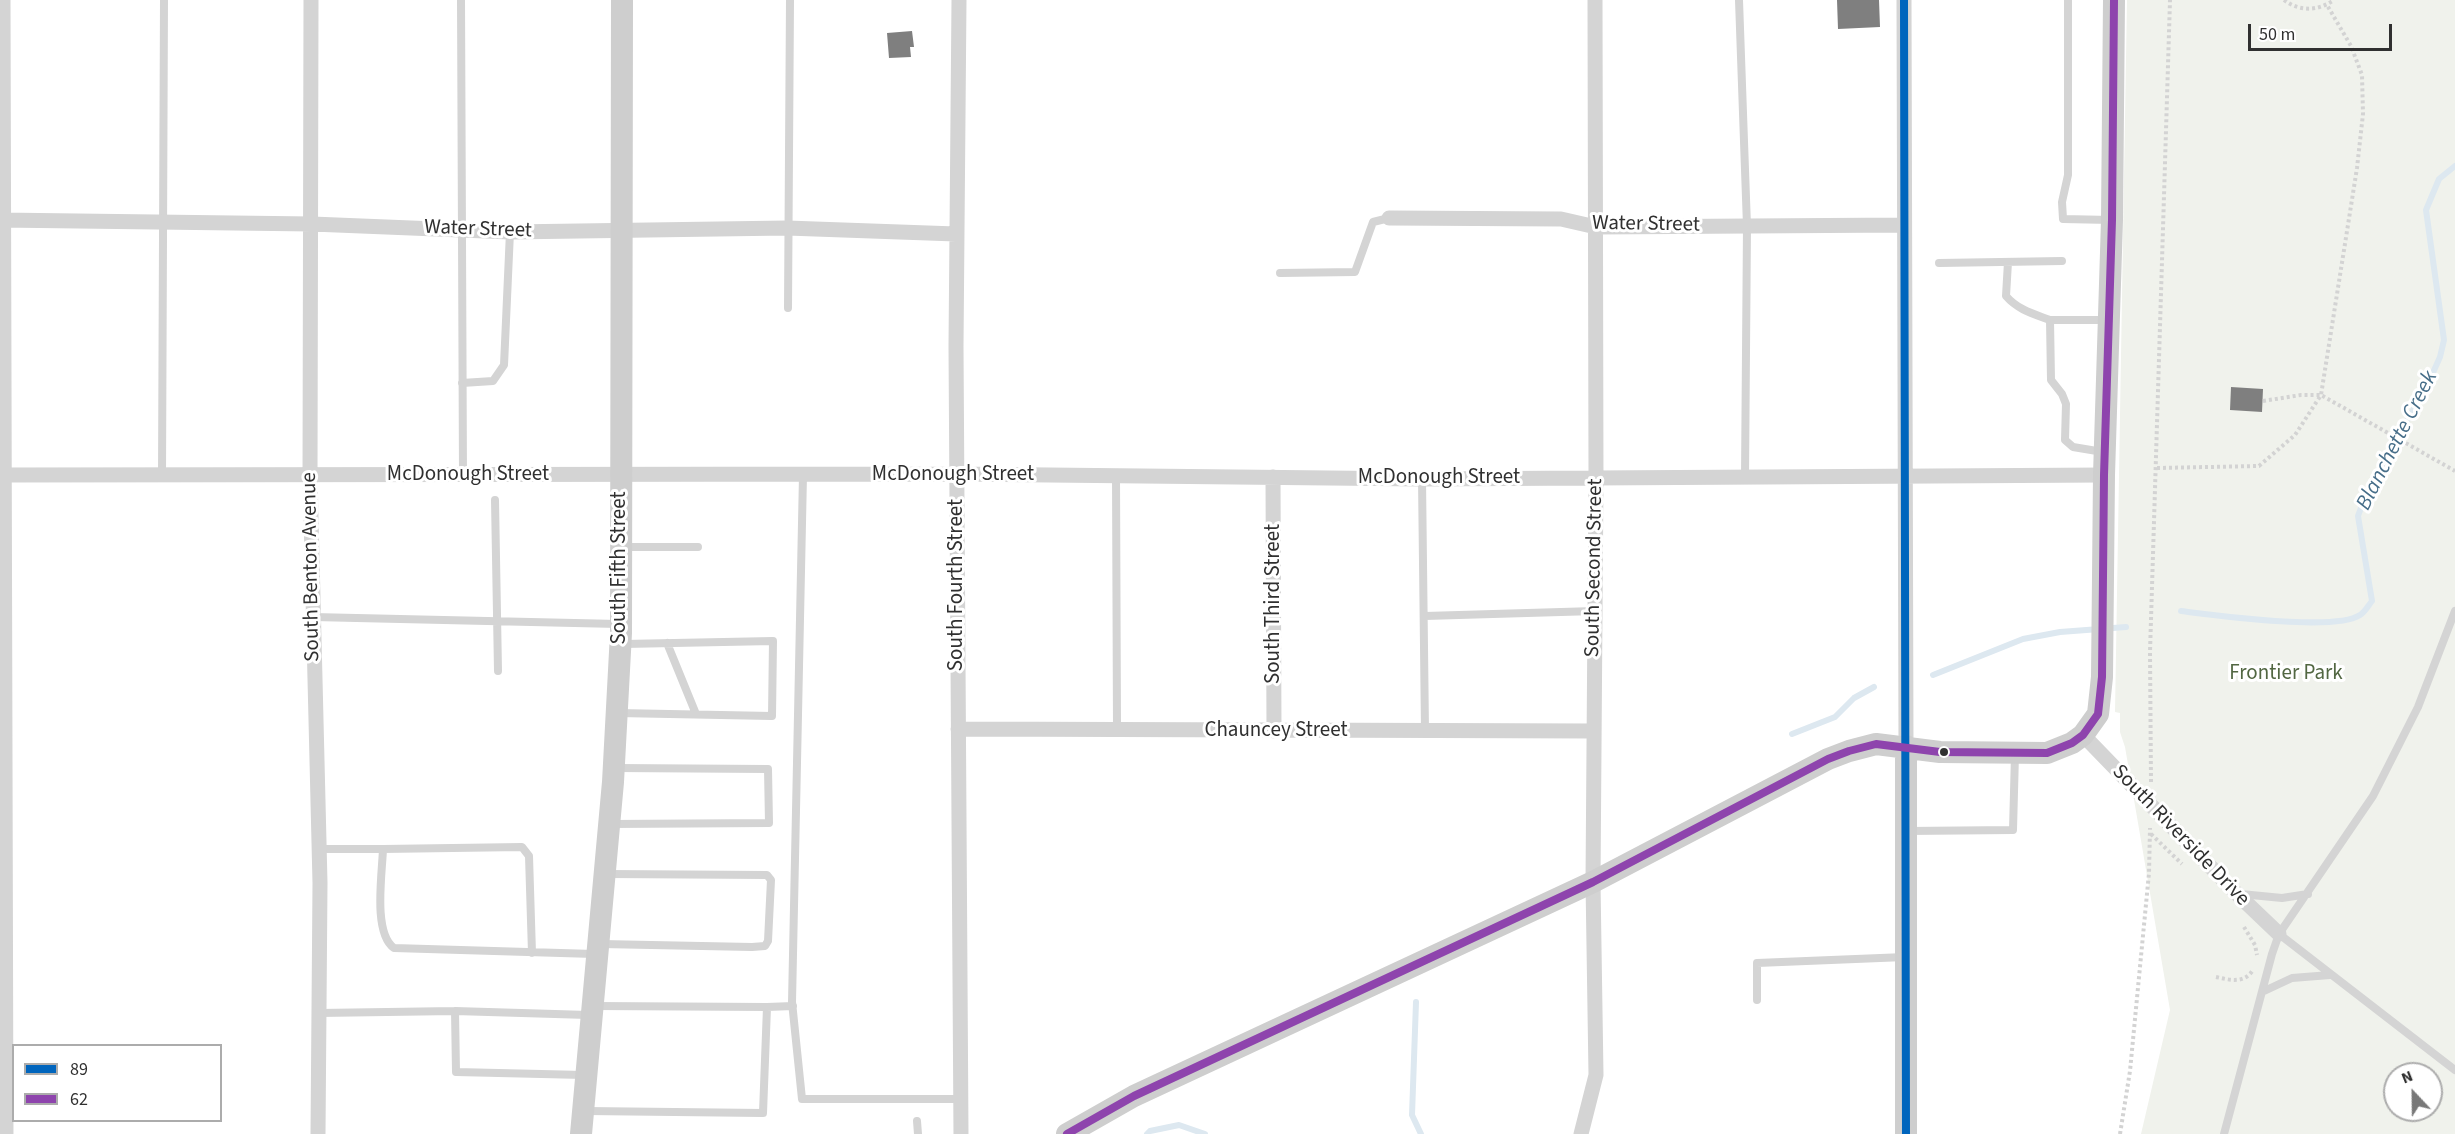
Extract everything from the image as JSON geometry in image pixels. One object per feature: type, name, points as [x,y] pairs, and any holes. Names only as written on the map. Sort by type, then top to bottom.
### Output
[{"type":"street","points":[[3,0],[6,1134]]},
{"type":"street","name":"South Benton Avenue","points":[[310,0],[312,224],[310,475],[319,849],[318,1134]]},
{"type":"street","name":"South Fifth Street","points":[[581,1134],[610,824],[621,634],[622,0]]},
{"type":"street","name":"South Fourth Street","points":[[960,0],[956,234],[956,474],[961,1134]]},
{"type":"street","name":"South Second Street","points":[[1581,1134],[1596,1075],[1593,731],[1596,478],[1596,0]]},
{"type":"street","points":[[1904,0],[1907,476],[1906,1134]]},
{"type":"street","points":[[1067,1134],[1134,1096],[1593,882],[1828,759],[1876,744],[1940,752],[2047,753],[2072,743],[2083,735],[2098,714],[2102,677],[2112,220],[2114,0]]},
{"type":"street","name":"Water Street","points":[[1389,218],[1562,219],[1596,227],[1904,225]]},
{"type":"street","name":"Water Street","points":[[3,219],[312,224],[510,232],[787,228],[956,234]]},
{"type":"street","name":"McDonough Street","points":[[3,475],[956,474],[1422,479],[1907,476],[2105,463]]},
{"type":"street","name":"South Third Street","points":[[1273,477],[1274,732]]},
{"type":"street","name":"Chauncey Street","points":[[958,729],[1274,732],[1593,731]]},
{"type":"street","name":"South Riverside Drive","points":[[2083,735],[2235,892],[2279,934]]},
{"type":"lane","points":[[162,475],[164,0]]},
{"type":"lane","points":[[460,0],[463,475]]},
{"type":"lane","points":[[788,308],[790,0]]},
{"type":"lane","points":[[1739,0],[1747,226],[1745,477]]},
{"type":"lane","points":[[2068,0],[2068,175],[2062,202],[2062,219],[2112,220]]},
{"type":"lane","points":[[1280,273],[1355,272],[1372,222],[1389,218]]},
{"type":"lane","points":[[462,383],[493,381],[504,365],[510,232]]},
{"type":"lane","points":[[1939,263],[2062,261]]},
{"type":"lane","points":[[2008,262],[2006,296],[2013,304],[2029,313],[2050,320],[2109,320]]},
{"type":"lane","points":[[2050,320],[2051,380],[2062,394],[2066,404],[2065,440],[2073,447],[2105,463]]},
{"type":"lane","points":[[803,475],[793,1006],[802,1099],[961,1099]]},
{"type":"lane","points":[[1116,476],[1117,730]]},
{"type":"lane","points":[[1422,479],[1425,731]]},
{"type":"lane","points":[[495,500],[498,671]]},
{"type":"lane","points":[[620,547],[698,548]]},
{"type":"lane","points":[[1425,616],[1595,611]]},
{"type":"lane","points":[[2224,1134],[2279,934],[2373,796],[2406,735],[2455,611]]},
{"type":"lane","points":[[313,617],[496,622],[621,634],[667,643],[773,641],[772,716],[617,712]]},
{"type":"lane","points":[[667,643],[696,714]]},
{"type":"lane","points":[[1905,831],[2013,830],[2015,752]]},
{"type":"lane","points":[[610,824],[769,823],[768,769],[614,768]]},
{"type":"lane","points":[[319,849],[518,847],[525,849],[529,856],[532,953]]},
{"type":"lane","points":[[383,849],[382,930],[389,944],[394,948],[532,953],[599,949],[752,947],[765,946],[768,941],[771,880],[767,875],[605,874]]},
{"type":"lane","points":[[2235,892],[2265,898],[2308,894]]},
{"type":"lane","points":[[2279,934],[2455,1070]]},
{"type":"lane","points":[[1757,999],[1757,963],[1907,957]]},
{"type":"lane","points":[[2262,992],[2292,978],[2330,975]]},
{"type":"lane","points":[[319,1013],[793,1006]]},
{"type":"lane","points":[[584,1111],[763,1113],[767,1007]]},
{"type":"lane","points":[[455,1011],[456,1072],[587,1076]]},
{"type":"lane","points":[[917,1121],[918,1134]]},
{"type":"path","points":[[2120,1134],[2130,1071],[2149,873],[2150,652],[2170,0]]},
{"type":"path","points":[[2284,0],[2306,9],[2326,5],[2334,0]]},
{"type":"path","points":[[2157,468],[2259,466],[2295,435],[2320,395],[2357,168],[2363,114],[2362,75],[2352,46],[2326,5]]},
{"type":"path","points":[[2263,401],[2301,395],[2320,395],[2455,471]]},
{"type":"path","points":[[2150,833],[2184,866]]},
{"type":"path","points":[[2216,977],[2236,981],[2245,979],[2256,964],[2255,945],[2241,923]]},
{"type":"green space","name":"Frontier Park","points":[[2127,0],[2455,0],[2455,1134],[2141,1134],[2170,1010],[2125,747],[2120,732],[2120,713],[2115,712]]},
{"type":"building","points":[[1837,0],[1879,0],[1880,27],[1838,29]]},
{"type":"building","points":[[912,31],[914,47],[910,47],[911,57],[889,58],[887,33]]},
{"type":"building","points":[[2231,387],[2263,389],[2262,412],[2230,410]]},
{"type":"waterway","name":"Blanchette Creek","points":[[2181,611],[2273,621],[2326,622],[2346,620],[2360,615],[2372,601],[2358,516],[2368,489],[2427,386],[2440,357],[2444,340],[2426,210],[2439,179],[2455,166]]},
{"type":"waterway","name":"Blanchette Creek","points":[[1933,675],[2023,639],[2060,632],[2126,627]]},
{"type":"waterway","points":[[1792,734],[1835,717],[1854,698],[1874,687]]},
{"type":"waterway","name":"Blanchette Creek","points":[[1416,1002],[1412,1115],[1421,1134]]},
{"type":"waterway","name":"Blanchette Creek","points":[[1147,1134],[1150,1131],[1179,1125],[1205,1134]]},
{"type":"transit line","name":"89","points":[[1904,0],[1906,1134]]},
{"type":"transit line","name":"62","points":[[1067,1134],[1134,1096],[1593,882],[1828,759],[1876,744],[1940,752],[2047,753],[2072,743],[2083,735],[2098,714],[2102,677],[2104,475],[2112,220],[2114,0]]}]
